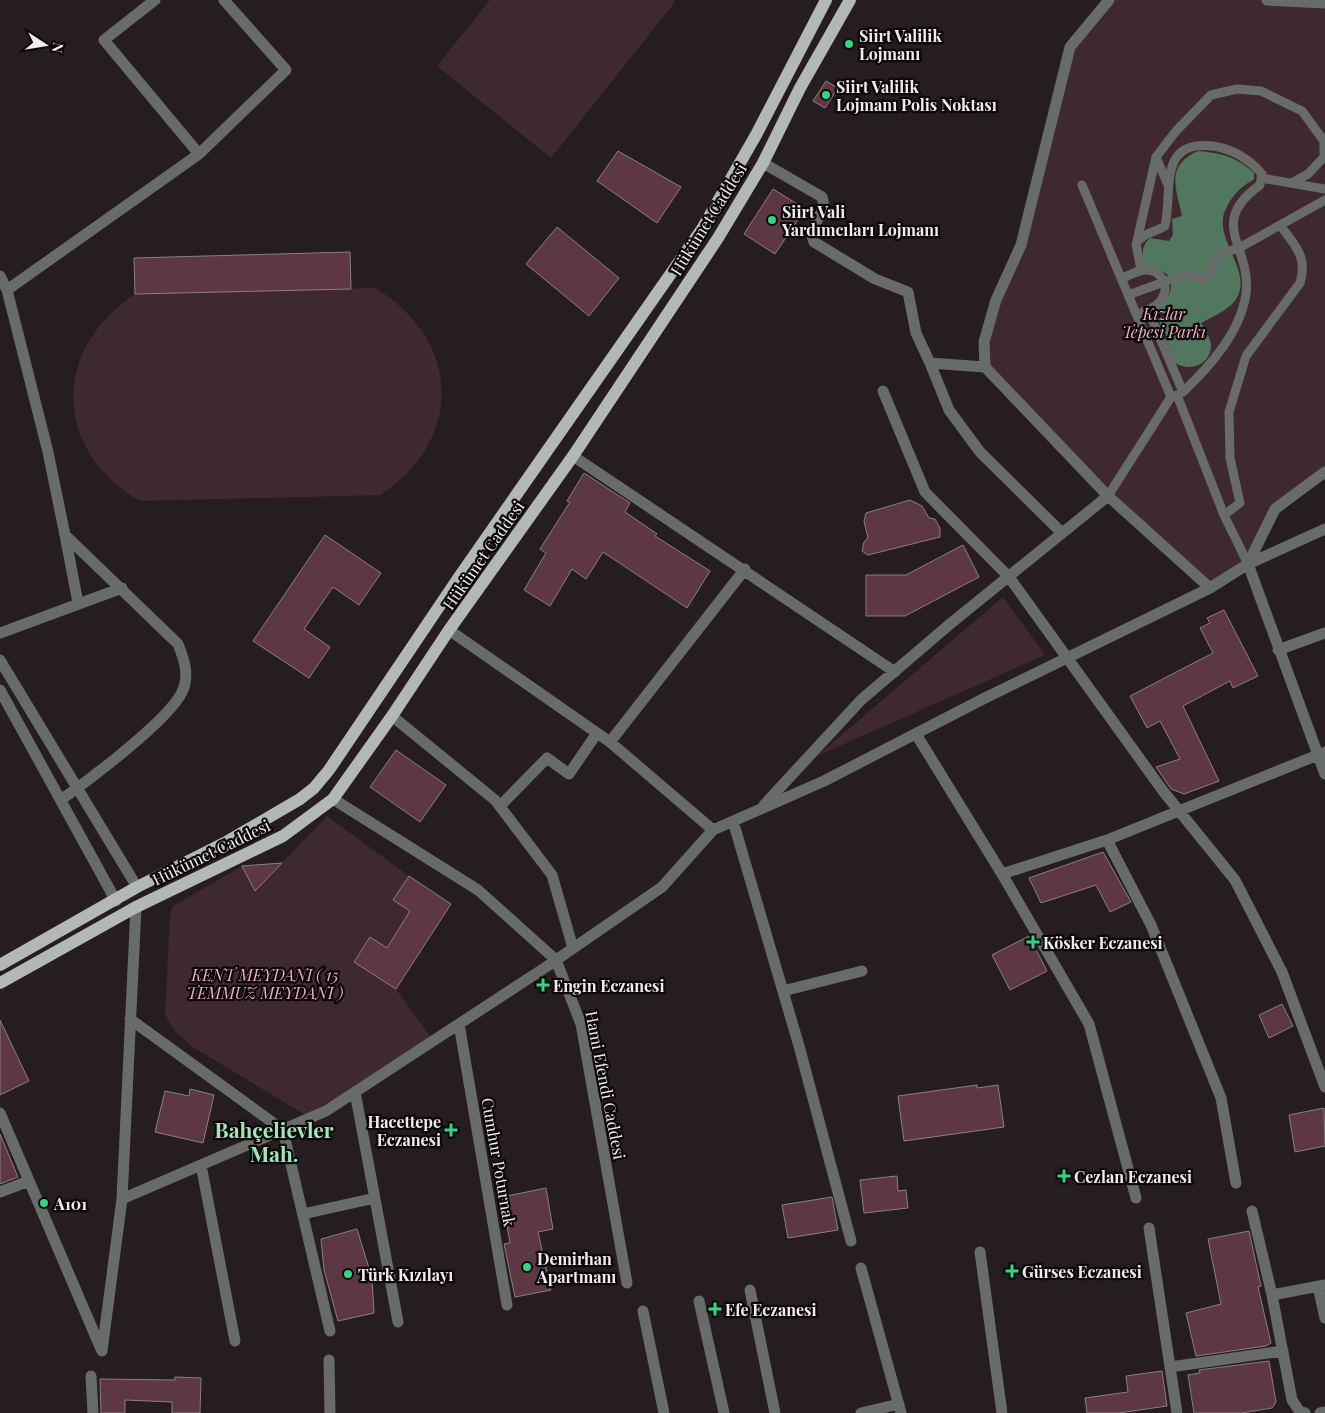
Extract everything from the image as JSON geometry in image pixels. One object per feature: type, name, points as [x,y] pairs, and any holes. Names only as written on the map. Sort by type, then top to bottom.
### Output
[{"type":"main road","points":[[0,965],[137,888],[228,842],[300,799],[314,788],[329,770],[459,577],[702,229],[756,136],[826,0]]},
{"type":"main road","name":"Hükümet Caddesi","points":[[0,982],[136,906],[283,836],[333,799],[392,716],[449,630],[573,456],[718,238],[763,162],[800,88],[850,0]]},
{"type":"street","points":[[154,0],[104,40],[199,154]]},
{"type":"street","points":[[7,290],[199,154],[286,70],[224,0]]},
{"type":"street","points":[[985,368],[984,342],[996,300],[1021,245],[1070,48],[1109,0]]},
{"type":"street","points":[[1267,0],[1325,3]]},
{"type":"street","points":[[1141,270],[1136,244],[1156,157],[1176,131],[1211,95],[1237,89],[1260,91],[1302,110],[1324,141],[1324,157],[1308,174],[1292,183]]},
{"type":"street","points":[[759,810],[861,700],[1108,496],[1177,395],[1211,365],[1239,316],[1246,295],[1246,275],[1232,223],[1235,210],[1246,194],[1260,185],[1262,174],[1254,164],[1236,152],[1221,147],[1194,145],[1182,149],[1174,162],[1168,185],[1168,214],[1165,226],[1157,231],[1146,233],[1136,244]]},
{"type":"street","points":[[1156,157],[1168,185]]},
{"type":"street","points":[[763,162],[822,197],[824,206],[811,233],[814,242],[875,279],[908,292],[916,333],[949,410],[980,452],[1062,533]]},
{"type":"street","points":[[1261,178],[1325,189]]},
{"type":"street","points":[[1082,185],[1137,315],[1177,395]]},
{"type":"street","points":[[1128,295],[1186,274],[1198,278],[1206,277],[1212,273],[1219,254],[1239,248],[1325,200]]},
{"type":"street","points":[[1224,515],[1240,503],[1230,458],[1229,412],[1246,356],[1300,283],[1304,268],[1300,252],[1280,225]]},
{"type":"street","points":[[1122,279],[1141,270],[1154,271],[1164,282],[1164,296],[1148,310],[1137,315]]},
{"type":"street","points":[[0,276],[7,290],[48,452],[78,603]]},
{"type":"street","points":[[1148,310],[1177,395],[1224,515],[1248,564],[1278,650],[1322,753],[1325,774]]},
{"type":"street","points":[[930,363],[985,368],[1108,496],[1210,588]]},
{"type":"street","points":[[884,391],[925,492],[1009,577],[1179,810],[1239,888],[1282,972],[1325,1087]]},
{"type":"street","points":[[573,456],[895,672]]},
{"type":"street","points":[[1248,564],[1275,509],[1325,472]]},
{"type":"street","points":[[122,1199],[326,1111],[556,960],[662,887],[714,830],[824,781],[1210,588],[1248,564],[1325,530]]},
{"type":"street","points":[[62,799],[164,716],[183,691],[186,666],[178,644],[65,535]]},
{"type":"street","points":[[610,742],[745,570]]},
{"type":"street","points":[[0,633],[122,588]]},
{"type":"street","points":[[449,630],[610,742],[714,830]]},
{"type":"street","points":[[1278,650],[1325,633]]},
{"type":"street","points":[[0,660],[137,888]]},
{"type":"street","points":[[0,690],[62,799],[116,901]]},
{"type":"street","points":[[392,716],[500,806],[552,875],[573,948]]},
{"type":"street","points":[[500,806],[547,758],[569,774],[597,733]]},
{"type":"street","points":[[916,734],[1002,874],[1089,1024],[1136,1198]]},
{"type":"street","points":[[1002,874],[1107,840],[1322,753]]},
{"type":"street","name":"Hami Efendi Caddesi","points":[[333,799],[478,890],[556,960],[581,1024],[627,1283]]},
{"type":"street","points":[[733,821],[783,991],[851,1241]]},
{"type":"street","points":[[1107,840],[1151,925],[1221,1098],[1236,1183]]},
{"type":"street","points":[[0,1113],[102,1351],[122,1199],[136,906]]},
{"type":"street","points":[[783,991],[862,972]]},
{"type":"street","points":[[130,1018],[284,1130],[330,1331]]},
{"type":"street","name":"Cumhur Poturnak","points":[[459,1024],[507,1305]]},
{"type":"street","points":[[356,1092],[398,1322]]},
{"type":"street","points":[[201,1165],[235,1340]]},
{"type":"street","points":[[0,1192],[29,1181]]},
{"type":"street","points":[[303,1214],[375,1198]]},
{"type":"street","points":[[1252,1211],[1272,1295],[1292,1400],[1300,1412],[1305,1413]]},
{"type":"street","points":[[1149,1228],[1177,1413]]},
{"type":"street","points":[[980,1252],[1002,1413]]},
{"type":"street","points":[[861,1268],[900,1409],[861,1413]]},
{"type":"street","points":[[1272,1295],[1322,1285],[1325,1318]]},
{"type":"street","points":[[750,1290],[775,1413]]},
{"type":"street","points":[[699,1301],[724,1413]]},
{"type":"street","points":[[643,1311],[664,1413]]},
{"type":"street","points":[[1170,1368],[1283,1351]]},
{"type":"street","points":[[329,1360],[330,1413]]},
{"type":"street","points":[[91,1376],[93,1413]]},
{"type":"street","points":[[1320,1413],[1325,1412]]},
{"type":"green space","points":[[490,0],[673,0],[675,2],[551,158],[437,66]]},
{"type":"green space","name":"Kızlar Tepesi Parkı","points":[[1109,0],[1267,0],[1325,3],[1325,472],[1275,509],[1248,564],[1210,588],[985,367],[996,300],[1021,245],[1070,47]]},
{"type":"green space","points":[[375,288],[403,309],[424,334],[437,361],[442,390],[438,419],[427,447],[408,472],[380,495],[140,501],[111,480],[91,455],[78,428],[73,399],[77,371],[88,343],[108,317],[135,294]]},
{"type":"green space","points":[[1003,597],[1045,655],[817,756]]},
{"type":"green space","name":"KENT MEYDANI ( 15 TEMMUZ MEYDANI )","points":[[327,816],[409,876],[410,911],[387,948],[370,937],[354,962],[396,989],[432,1039],[311,1115],[304,1114],[191,1046],[174,1030],[165,1014],[170,915],[173,906],[242,866],[255,891]]},
{"type":"shaded area","points":[[1198,151],[1214,153],[1241,163],[1254,173],[1254,179],[1235,194],[1224,213],[1225,235],[1238,270],[1240,292],[1231,305],[1219,314],[1201,323],[1210,339],[1210,352],[1203,362],[1192,367],[1186,367],[1174,362],[1154,308],[1169,295],[1171,282],[1169,276],[1157,268],[1144,267],[1143,255],[1145,244],[1150,238],[1169,241],[1173,235],[1172,219],[1182,216],[1175,179],[1177,171],[1188,157]]},
{"type":"building","name":"Siirt Valilik Lojmanı Polis Noktası","points":[[826,81],[838,88],[825,108],[813,101]]},
{"type":"building","points":[[618,151],[681,187],[657,223],[597,181]]},
{"type":"building","name":"Siirt Vali Yardımcıları Lojmanı","points":[[773,189],[805,209],[775,254],[744,234]]},
{"type":"building","points":[[557,227],[619,278],[589,316],[526,264]]},
{"type":"building","points":[[350,252],[351,289],[135,294],[134,258]]},
{"type":"building","points":[[584,473],[630,503],[625,512],[657,534],[655,536],[710,571],[687,608],[603,552],[586,579],[572,569],[550,606],[524,590],[546,553],[540,549],[570,502],[567,501]]},
{"type":"building","points":[[910,500],[922,506],[929,518],[935,519],[940,528],[940,537],[868,555],[862,551],[864,542],[868,538],[864,521],[866,513]]},
{"type":"building","points":[[325,535],[381,573],[359,605],[333,587],[304,629],[330,647],[309,678],[253,641]]},
{"type":"building","points":[[963,545],[979,577],[905,616],[866,616],[866,575],[906,575]]},
{"type":"building","points":[[1224,610],[1258,676],[1233,688],[1230,681],[1183,706],[1219,781],[1184,794],[1171,789],[1156,767],[1180,759],[1160,721],[1147,728],[1130,696],[1213,653],[1200,628],[1210,623],[1207,618]]},
{"type":"building","points":[[396,750],[446,785],[420,822],[370,787]]},
{"type":"building","points":[[1103,852],[1131,902],[1110,912],[1096,885],[1041,903],[1029,878]]},
{"type":"building","points":[[282,863],[255,891],[242,866]]},
{"type":"building","points":[[409,876],[451,904],[396,989],[354,962],[370,937],[387,948],[410,911],[393,900]]},
{"type":"building","points":[[1029,936],[1047,971],[1010,990],[992,955]]},
{"type":"building","points":[[1282,1004],[1293,1026],[1269,1038],[1259,1015]]},
{"type":"building","points":[[0,1020],[29,1081],[0,1095]]},
{"type":"building","points":[[977,1085],[977,1088],[998,1085],[1004,1127],[904,1141],[898,1096]]},
{"type":"building","points":[[190,1089],[214,1095],[203,1143],[155,1132],[165,1091],[189,1096]]},
{"type":"building","points":[[1324,1108],[1325,1146],[1295,1152],[1289,1115]]},
{"type":"building","points":[[0,1134],[18,1177],[0,1184]]},
{"type":"building","points":[[897,1176],[898,1191],[906,1190],[908,1208],[864,1213],[860,1180]]},
{"type":"building","points":[[546,1188],[553,1229],[538,1232],[551,1290],[515,1297],[504,1244],[510,1243],[502,1197]]},
{"type":"building","points":[[832,1197],[838,1230],[788,1238],[782,1205]]},
{"type":"building","name":"Türk Kızılayı","points":[[357,1229],[372,1278],[374,1313],[338,1321],[324,1270],[321,1239]]},
{"type":"building","points":[[1249,1231],[1261,1286],[1258,1287],[1271,1343],[1266,1346],[1196,1356],[1186,1313],[1221,1304],[1208,1239]]},
{"type":"building","points":[[1269,1361],[1276,1402],[1272,1408],[1241,1413],[1194,1413],[1188,1375],[1200,1373],[1199,1370]]},
{"type":"building","points":[[1162,1371],[1167,1406],[1119,1413],[1087,1413],[1085,1398],[1128,1392],[1126,1376]]},
{"type":"building","points":[[175,1377],[201,1378],[200,1413],[172,1413],[172,1402],[125,1400],[125,1413],[101,1413],[100,1379],[175,1380]]},
{"type":"place","name":"Siirt Valilik Lojmanı","points":[[849,44]]},
{"type":"place","name":"Siirt Valilik Lojmanı Polis Noktası","points":[[826,95]]},
{"type":"place","name":"Siirt Vali Yardımcıları Lojmanı","points":[[772,220]]},
{"type":"place","name":"Kösker Eczanesi","points":[[1033,942]]},
{"type":"place","name":"Engin Eczanesi","points":[[543,985]]},
{"type":"place","name":"Hacettepe Eczanesi","points":[[451,1130]]},
{"type":"place","name":"Cezlan Eczanesi","points":[[1064,1176]]},
{"type":"place","name":"A101","points":[[44,1203]]},
{"type":"place","name":"Demirhan Apartmanı","points":[[527,1267]]},
{"type":"place","name":"Gürses Eczanesi","points":[[1012,1271]]},
{"type":"place","name":"Türk Kızılayı","points":[[348,1274]]},
{"type":"place","name":"Efe Eczanesi","points":[[715,1309]]},
{"type":"district","name":"Bahçelievler Mah.","points":[[274,1141]]}]
